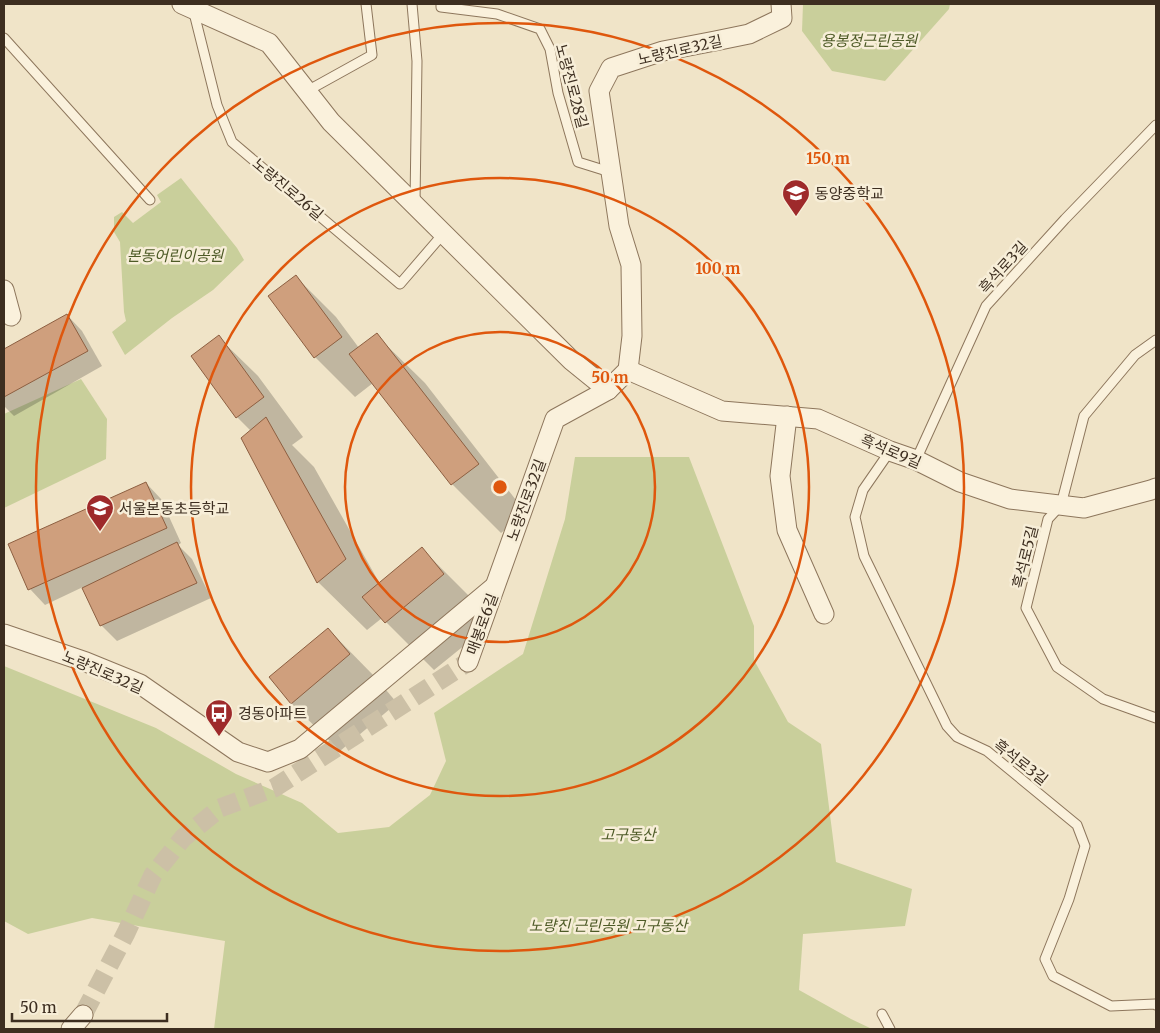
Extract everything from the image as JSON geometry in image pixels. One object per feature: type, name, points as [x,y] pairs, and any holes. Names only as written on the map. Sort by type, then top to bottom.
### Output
[{"type":"street","name":"노량진로32길","points":[[4,634],[86,662],[140,684],[238,752],[268,762],[300,749],[495,587],[555,419],[608,390],[628,370],[632,336],[631,265],[619,226],[599,91],[611,68],[663,51],[748,34],[782,18],[781,4]]},
{"type":"street","name":"노량진로26길","points":[[187,6],[269,42],[331,122],[571,360],[608,390]]},
{"type":"street","points":[[4,290],[11,316]]},
{"type":"street","name":"흑석로9길","points":[[628,370],[722,411],[818,419],[890,451],[916,460],[960,482],[1010,499],[1084,508],[1154,490]]},
{"type":"street","points":[[787,416],[780,476],[787,530],[824,614]]},
{"type":"street","name":"매봉로6길","points":[[468,662],[495,587]]},
{"type":"lane","points":[[307,91],[372,55],[366,4]]},
{"type":"lane","points":[[412,4],[416,61],[415,206]]},
{"type":"lane","name":"노량진로28길","points":[[441,4],[441,7],[497,14],[540,29],[550,49],[558,93],[578,162],[611,172]]},
{"type":"lane","name":"노량진로26길","points":[[187,6],[217,105],[232,142],[400,284],[444,234]]},
{"type":"lane","points":[[4,38],[150,200]]},
{"type":"lane","name":"흑석로3길","points":[[916,460],[986,306],[1065,219],[1156,125]]},
{"type":"lane","name":"흑석로5길","points":[[1156,340],[1135,355],[1084,416],[1061,505],[1048,520],[1026,608],[1057,667],[1103,699],[1156,718]]},
{"type":"lane","name":"흑석로3길","points":[[890,451],[862,490],[855,517],[864,556],[946,726],[957,737],[987,751],[1077,825],[1086,846],[1069,899],[1045,959],[1053,976],[1111,1006],[1156,1005]]},
{"type":"lane","points":[[882,1014],[890,1029]]},
{"type":"green space","name":"용봉정근린공원","points":[[803,4],[950,4],[949,9],[885,81],[832,71],[802,31]]},
{"type":"green space","name":"본동어린이공원","points":[[181,178],[237,248],[244,260],[213,290],[172,318],[125,355],[112,332],[126,321],[120,242],[114,232],[114,217],[122,212],[133,223],[161,202],[157,195]]},
{"type":"green space","points":[[81,379],[107,419],[106,459],[4,508],[4,414]]},
{"type":"green space","name":"고구동산","points":[[575,457],[689,457],[754,626],[754,660],[788,722],[821,744],[836,862],[912,889],[905,926],[803,934],[799,990],[872,1029],[214,1029],[225,941],[92,918],[28,934],[4,921],[4,666],[156,728],[236,774],[302,803],[338,833],[389,827],[430,795],[446,761],[434,713],[523,654],[565,519]]},
{"type":"building","points":[[296,275],[342,337],[314,358],[268,296]]},
{"type":"building","points":[[67,314],[88,351],[4,397],[4,349]]},
{"type":"building","points":[[377,333],[479,464],[451,485],[349,354]]},
{"type":"building","points":[[219,335],[264,397],[236,418],[191,356]]},
{"type":"building","points":[[266,417],[346,559],[317,583],[241,438]]},
{"type":"building","points":[[146,482],[167,528],[28,590],[8,544]]},
{"type":"building","points":[[177,542],[197,583],[100,626],[82,588]]},
{"type":"building","points":[[422,547],[444,574],[385,623],[362,597]]},
{"type":"building","points":[[328,628],[350,654],[291,704],[269,677]]},
{"type":"tunnel","points":[[83,1015],[126,933],[153,875],[183,838],[220,808],[274,788],[468,662]]},
{"type":"place","name":"동양중학교","points":[[796,217]]},
{"type":"place","name":"서울본동초등학교","points":[[100,532]]},
{"type":"place","name":"경동아파트","points":[[219,737]]},
{"type":"park label","name":"노량진 근린공원 고구동산","points":[[608,925]]}]
